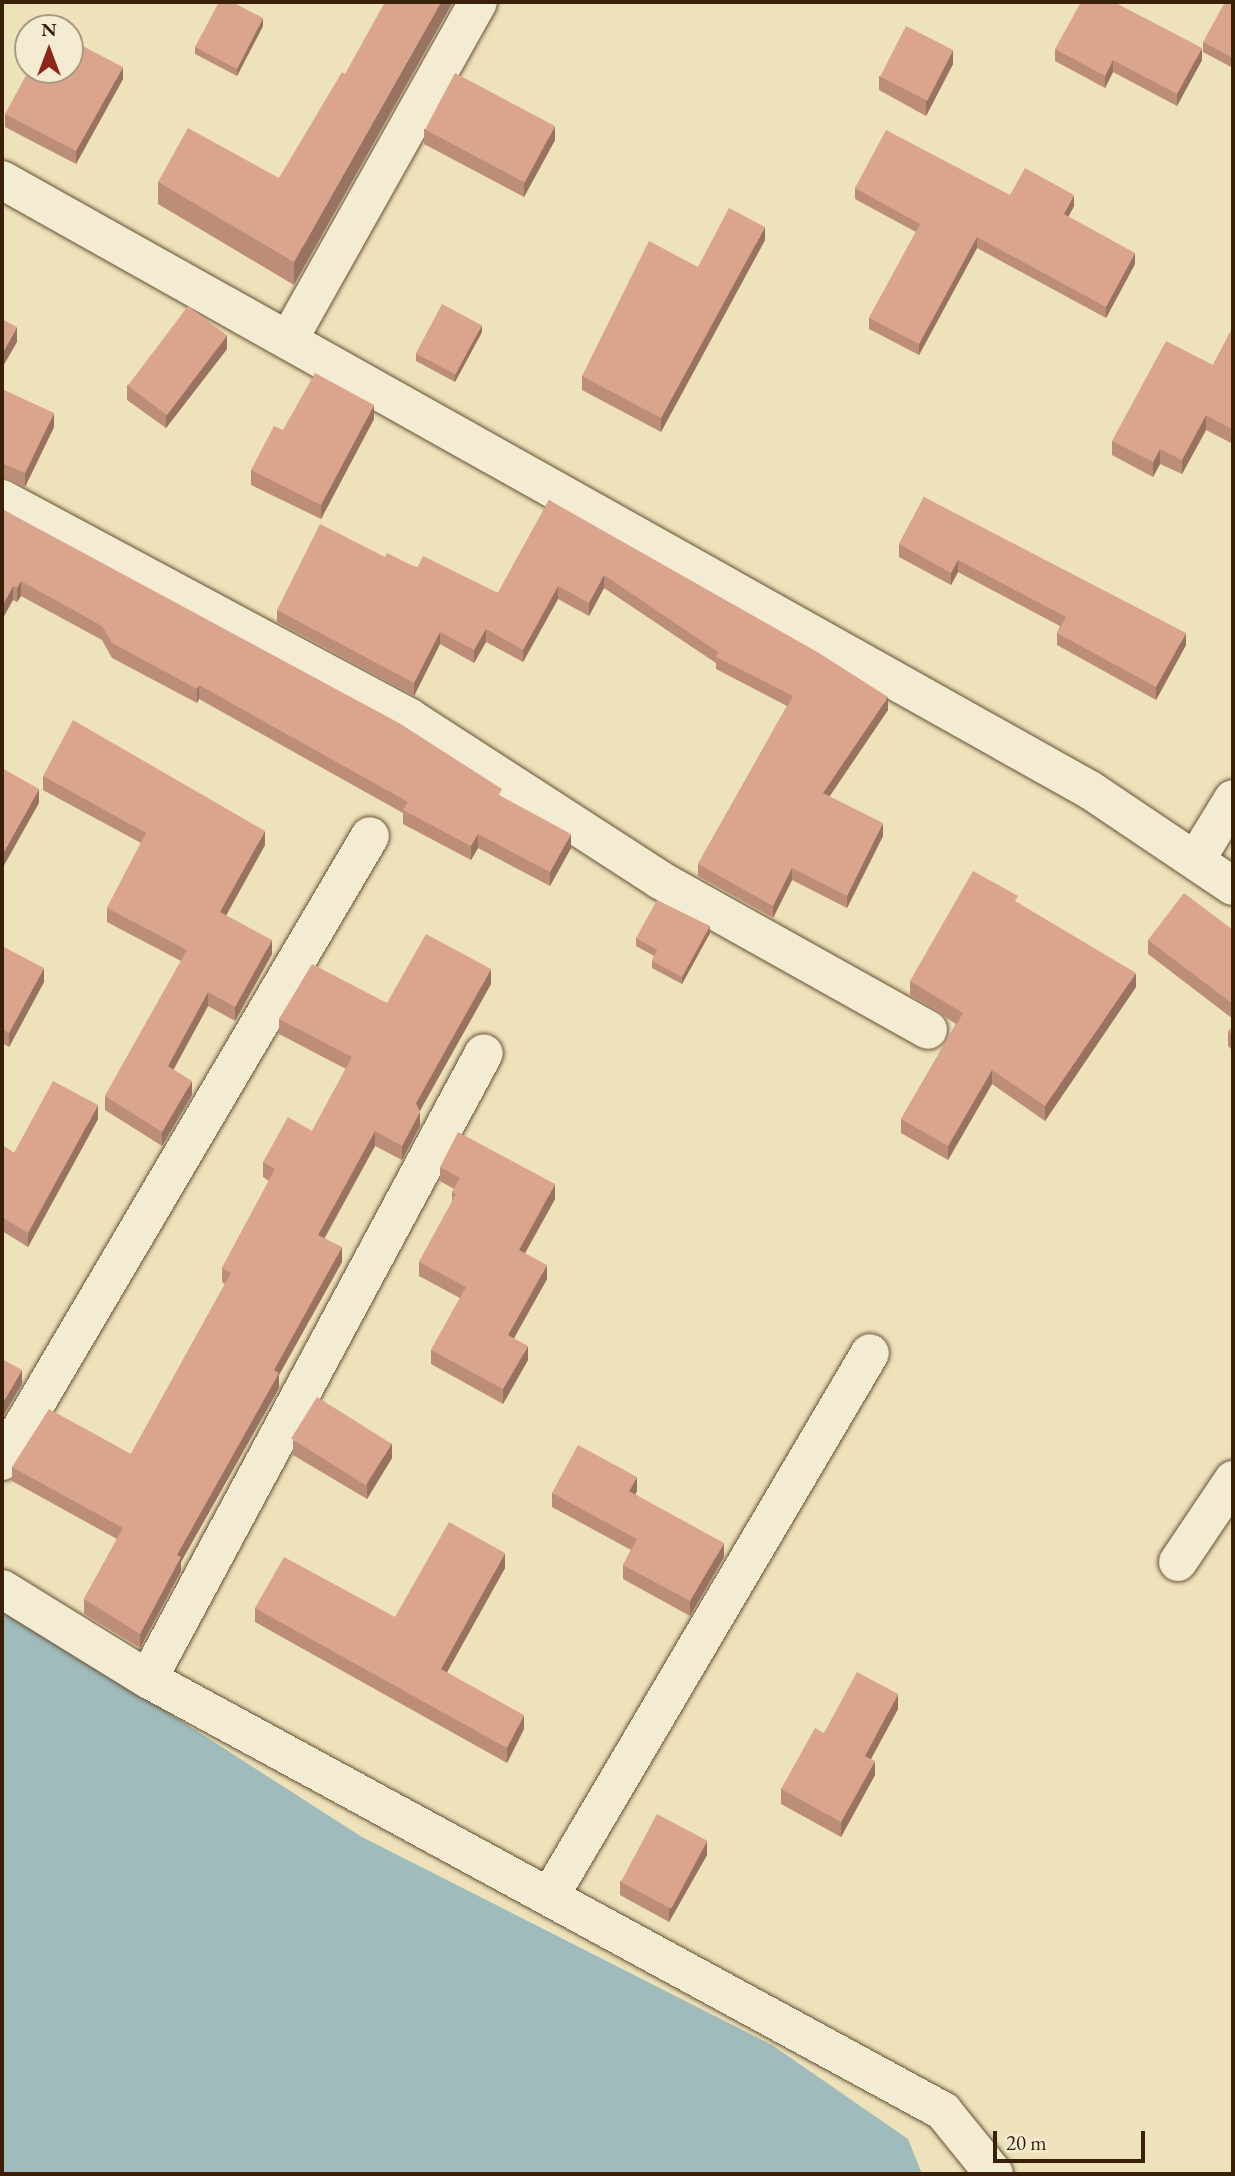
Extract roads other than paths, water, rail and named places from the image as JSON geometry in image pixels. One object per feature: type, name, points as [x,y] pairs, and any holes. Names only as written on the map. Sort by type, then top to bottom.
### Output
[{"type":"street","points":[[289,339],[478,2]]},
{"type":"street","points":[[2,180],[1066,777],[1197,859],[1233,886]]},
{"type":"street","points":[[2,499],[410,718],[660,880],[928,1030]]},
{"type":"street","points":[[1197,859],[1233,799]]},
{"type":"street","points":[[2,1461],[370,836]]},
{"type":"street","points":[[148,1679],[484,1053]]},
{"type":"street","points":[[550,1896],[870,1353]]},
{"type":"street","points":[[1178,1562],[1233,1480]]},
{"type":"street","points":[[2,1589],[148,1679],[943,2110],[993,2174]]},
{"type":"water","points":[[2,1606],[362,1837],[772,2045],[908,2139],[922,2174],[2,2174]]}]
